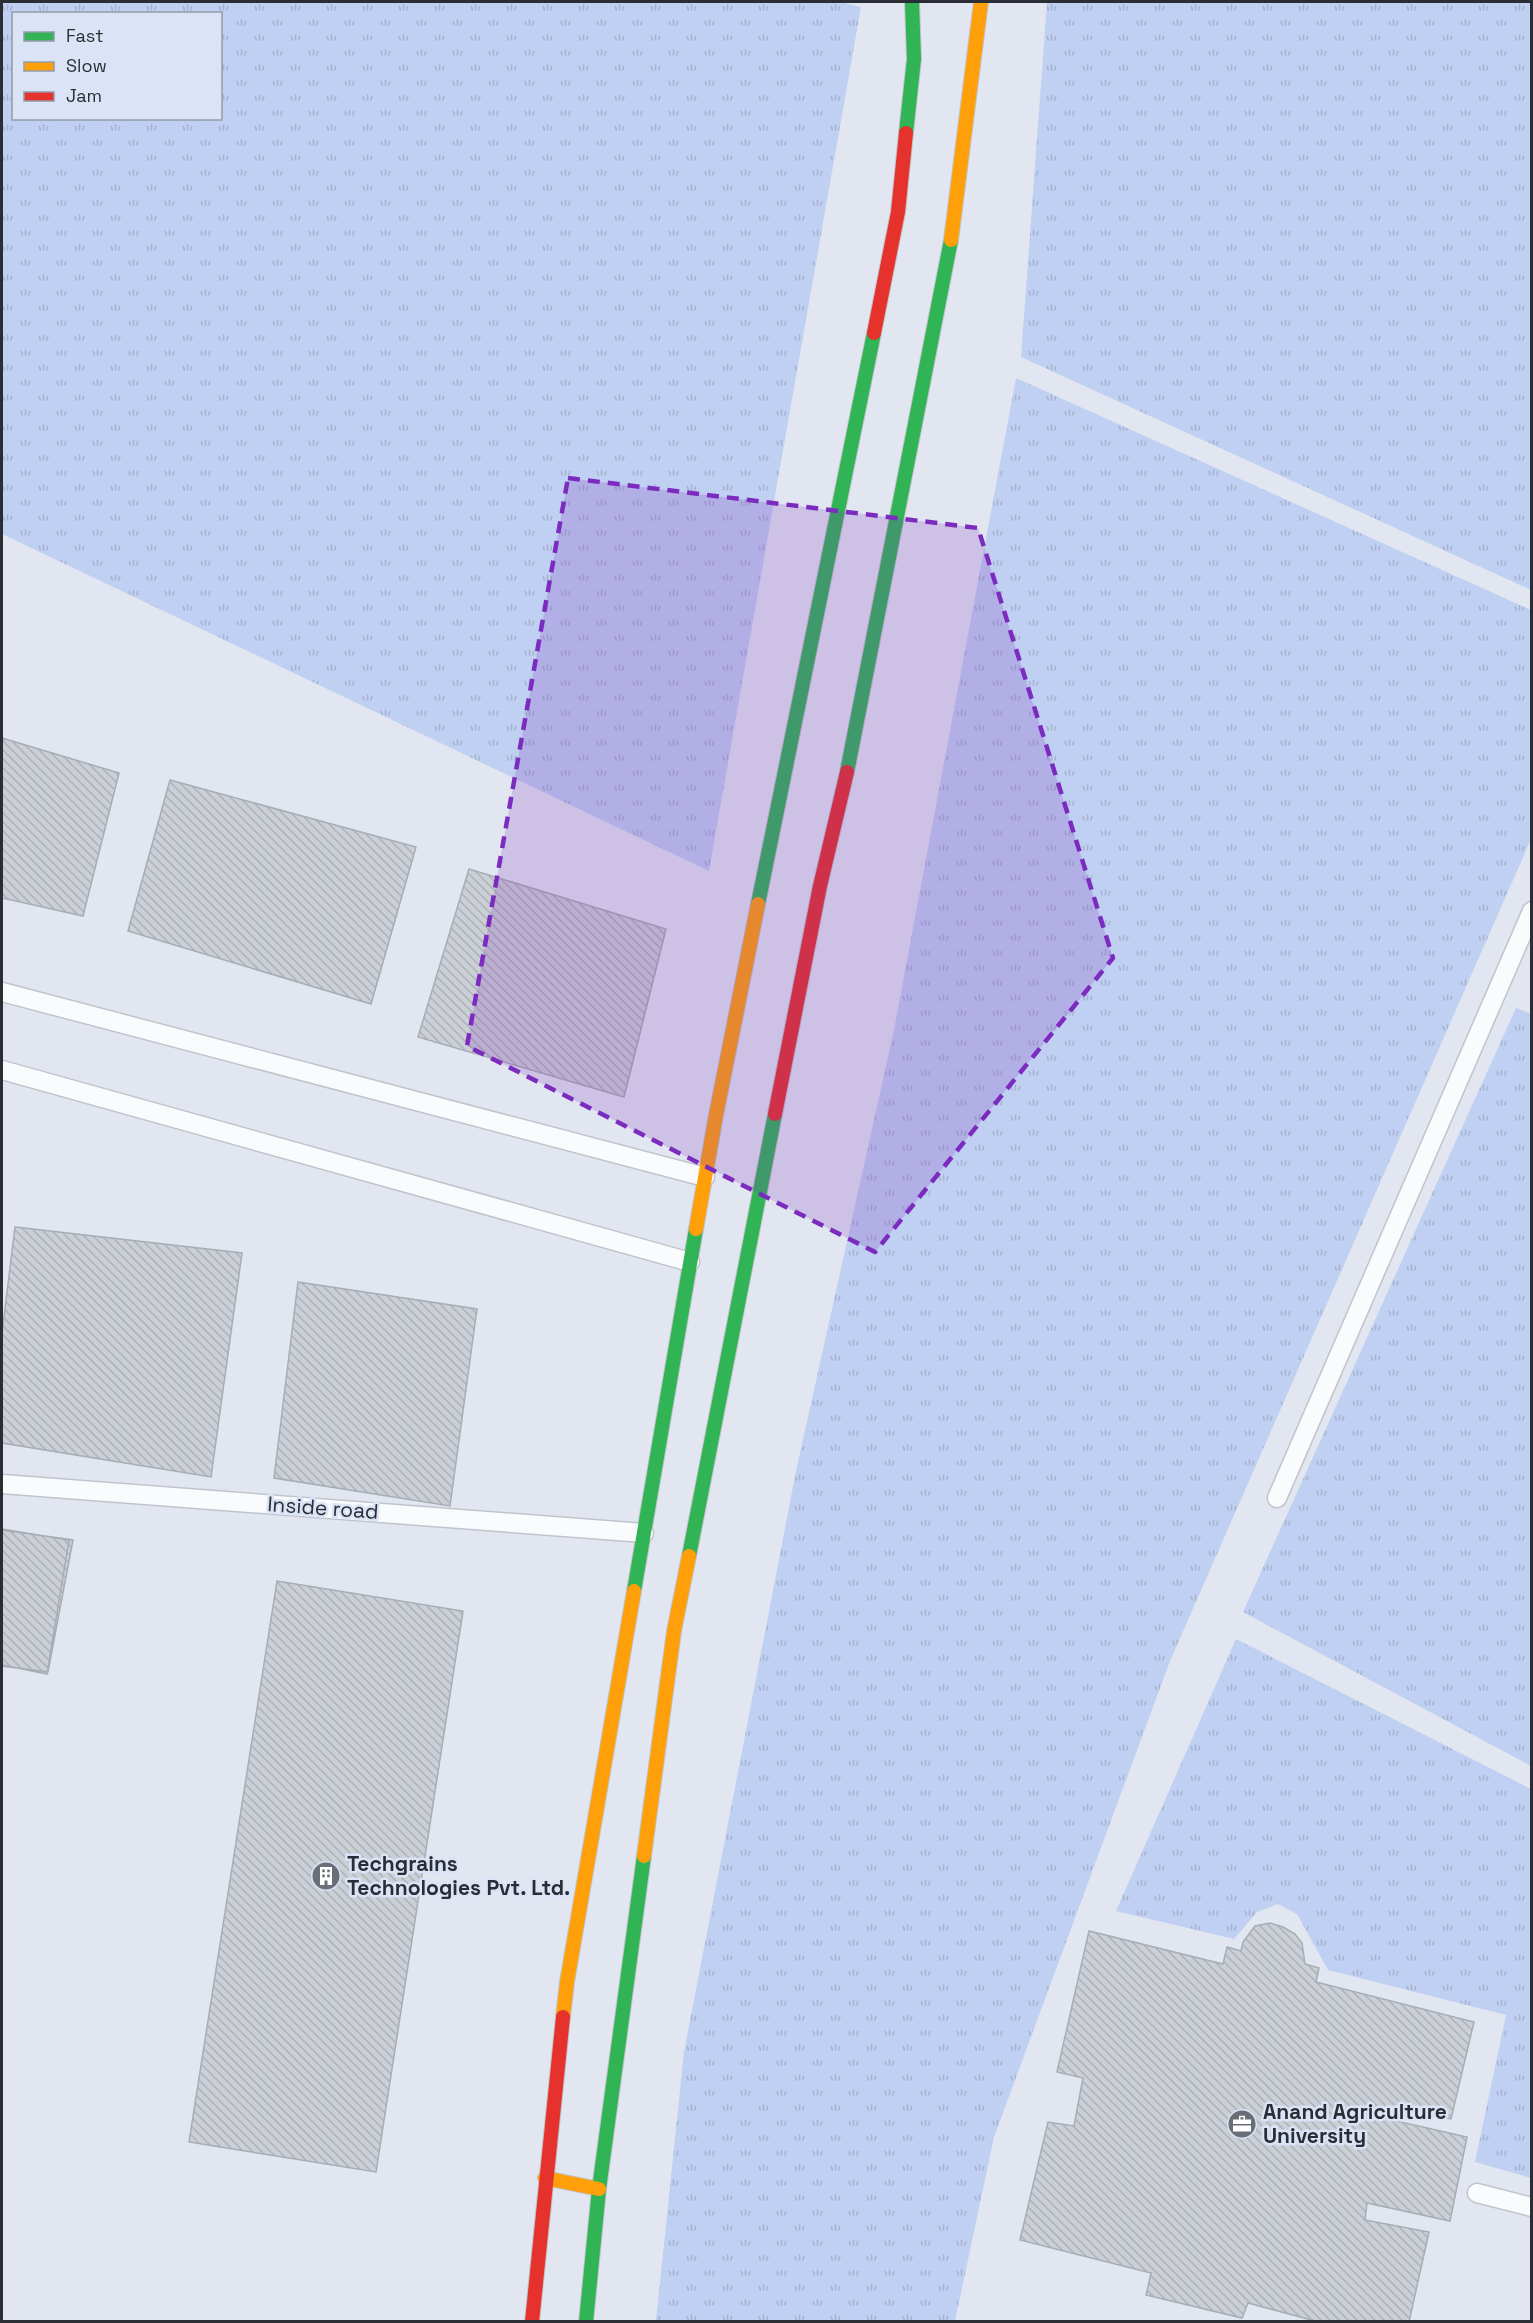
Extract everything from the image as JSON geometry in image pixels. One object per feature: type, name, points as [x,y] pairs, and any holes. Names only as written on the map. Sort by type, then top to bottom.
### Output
[{"type":"main road","points":[[532,2322],[545,2178],[567,1982],[644,1533],[668,1426],[690,1263],[716,1115],[898,212],[914,59],[912,2]]},
{"type":"main road","points":[[586,2322],[599,2188],[674,1631],[708,1434],[818,897],[855,736],[951,238],[981,2]]},
{"type":"main road","points":[[545,2178],[599,2188]]},
{"type":"lane","points":[[1277,1498],[1532,911]]},
{"type":"lane","points":[[2,992],[705,1177]]},
{"type":"lane","points":[[2,1070],[690,1263]]},
{"type":"lane","name":"Inside road","points":[[2,1484],[644,1533]]},
{"type":"lane","points":[[1477,2193],[1532,2207]]},
{"type":"highlighted area","points":[[568,478],[978,528],[1113,958],[875,1252],[467,1046]]},
{"type":"green space","points":[[2,2],[840,2],[861,7],[709,871],[2,534]]},
{"type":"green space","points":[[1047,2],[1531,2],[1531,590],[1021,357]]},
{"type":"green space","points":[[1016,378],[1531,610],[1531,839],[1170,1661],[994,2137],[955,2321],[656,2321],[684,2052],[796,1471],[894,1030]]},
{"type":"green space","points":[[1516,1008],[1532,1014],[1531,1766],[1243,1612]]},
{"type":"green space","points":[[1236,1639],[1531,1789],[1531,2178],[1475,2162],[1506,2015],[1328,1970],[1297,1914],[1278,1904],[1257,1912],[1234,1939],[1116,1911]]},
{"type":"building","points":[[2,738],[119,773],[83,916],[2,898]]},
{"type":"building","points":[[170,780],[416,847],[371,1004],[128,931]]},
{"type":"building","points":[[469,869],[666,929],[624,1097],[418,1037]]},
{"type":"building","points":[[15,1227],[242,1253],[211,1477],[2,1443],[2,1333]]},
{"type":"building","points":[[298,1282],[477,1309],[450,1506],[274,1478]]},
{"type":"building","points":[[2,1529],[69,1540],[47,1674],[2,1665]]},
{"type":"building","points":[[2,1530],[73,1540],[48,1672],[2,1666]]},
{"type":"building","name":"Techgrains Technologies Pvt. Ltd.","points":[[277,1581],[463,1611],[376,2172],[189,2142]]},
{"type":"building","name":"Anand Agriculture University","points":[[1270,1923],[1295,1934],[1302,1943],[1305,1964],[1319,1968],[1316,1982],[1474,2022],[1451,2119],[1394,2108],[1392,2120],[1467,2137],[1450,2221],[1367,2203],[1365,2220],[1429,2232],[1409,2322],[1319,2322],[1248,2303],[1242,2318],[1146,2295],[1151,2273],[1020,2240],[1048,2122],[1074,2126],[1083,2078],[1057,2072],[1089,1931],[1223,1964],[1227,1947],[1241,1951],[1243,1942],[1255,1926]]},
{"type":"traffic: fast","points":[[906,133],[914,59],[912,2]]},
{"type":"traffic: fast","points":[[847,772],[951,240]]},
{"type":"traffic: fast","points":[[758,904],[874,333]]},
{"type":"traffic: fast","points":[[689,1556],[775,1114]]},
{"type":"traffic: fast","points":[[634,1591],[696,1229]]},
{"type":"traffic: fast","points":[[586,2322],[599,2189],[644,1856]]},
{"type":"traffic: slow","points":[[951,240],[981,2]]},
{"type":"traffic: slow","points":[[696,1229],[758,904]]},
{"type":"traffic: slow","points":[[644,1856],[674,1631],[689,1556]]},
{"type":"traffic: slow","points":[[563,2017],[567,1982],[634,1591]]},
{"type":"traffic: slow","points":[[545,2178],[599,2189]]},
{"type":"traffic: jam","points":[[874,333],[898,212],[906,133]]},
{"type":"traffic: jam","points":[[775,1114],[820,886],[847,772]]},
{"type":"traffic: jam","points":[[532,2322],[563,2017]]},
{"type":"place","name":"Techgrains Technologies Pvt. Ltd.","points":[[326,1876]]},
{"type":"place","name":"Anand Agriculture University","points":[[1242,2124]]}]
